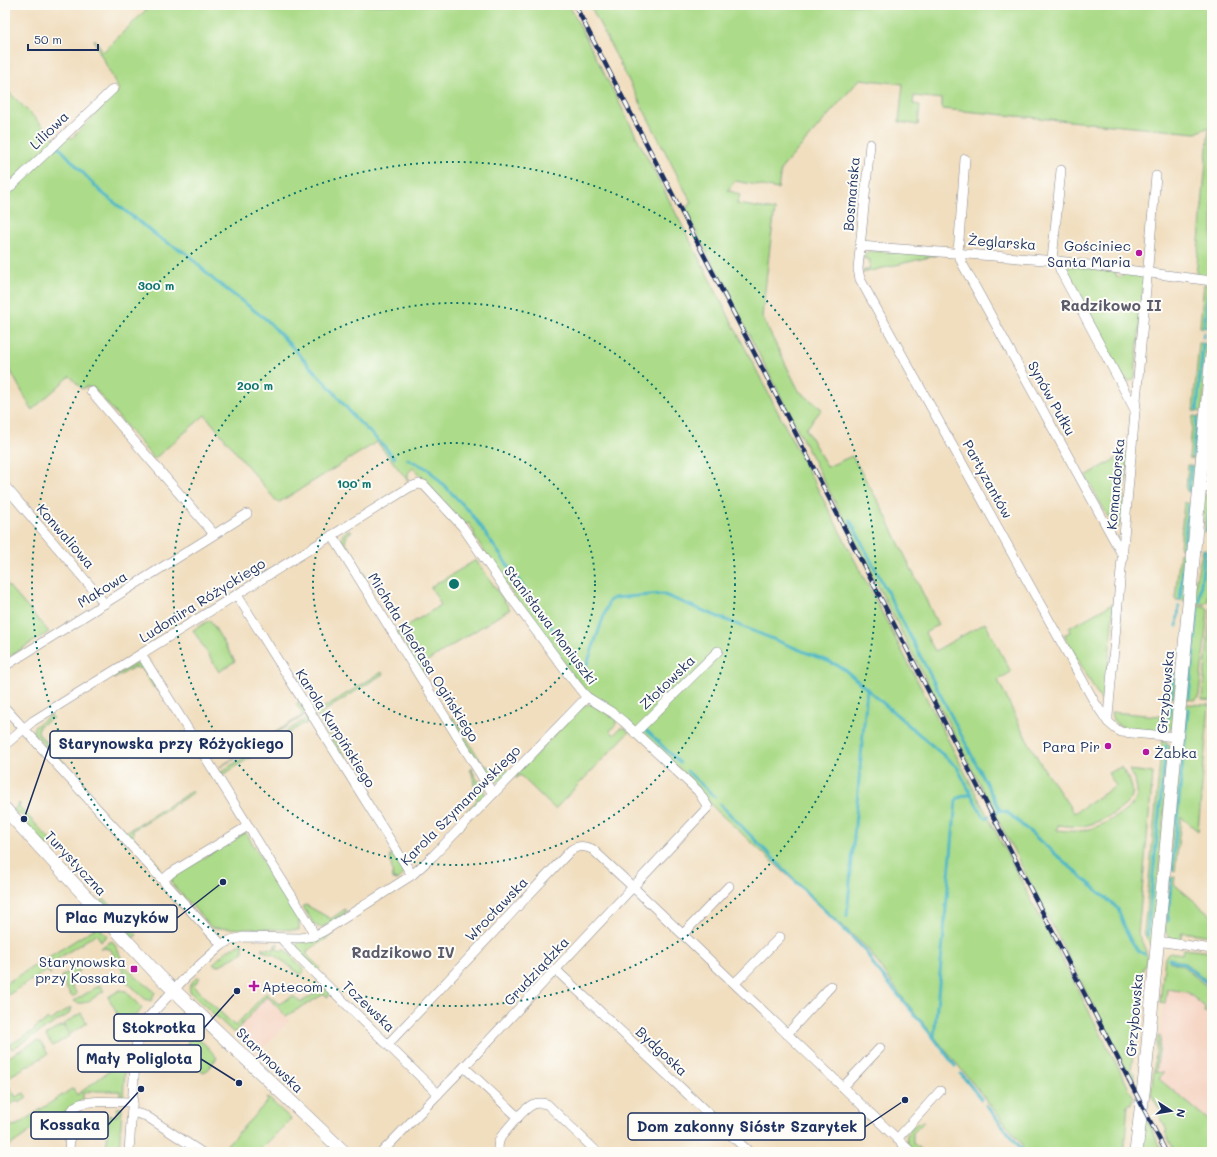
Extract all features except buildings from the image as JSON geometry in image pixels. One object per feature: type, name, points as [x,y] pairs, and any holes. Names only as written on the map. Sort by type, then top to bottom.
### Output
[{"type":"street","name":"Liliowa","points":[[5,192],[113,88]]},
{"type":"street","name":"Bosmańska","points":[[860,246],[870,144]]},
{"type":"street","points":[[958,253],[965,159]]},
{"type":"street","points":[[1060,170],[1055,261],[1135,410]]},
{"type":"street","name":"Komandorska","points":[[1108,722],[1108,705],[1123,556],[1156,176]]},
{"type":"street","name":"Żeglarska","points":[[860,246],[1055,261],[1212,281]]},
{"type":"street","name":"Partyzantów","points":[[860,246],[858,269],[860,279],[1108,722]]},
{"type":"street","name":"Synów Pułku","points":[[958,253],[1123,556]]},
{"type":"street","name":"Grzybowska","points":[[1136,1152],[1176,737],[1206,488],[1212,355]]},
{"type":"street","points":[[91,391],[214,534]]},
{"type":"street","name":"Ludomira Różyckiego","points":[[5,745],[34,722],[416,484]]},
{"type":"street","name":"Stanisława Moniuszki","points":[[416,484],[424,485],[462,526],[510,596],[587,697],[613,713],[698,791],[708,807]]},
{"type":"street","name":"Konwaliowa","points":[[5,486],[104,604]]},
{"type":"street","name":"Makowa","points":[[5,666],[247,514]]},
{"type":"street","name":"Michała Kleofasa Ogińskiego","points":[[332,535],[493,794]]},
{"type":"street","name":"Karola Kurpińskiego","points":[[237,595],[412,876]]},
{"type":"street","name":"Złotowska","points":[[635,733],[718,651]]},
{"type":"street","points":[[142,654],[310,925],[314,936]]},
{"type":"street","name":"Karola Szymanowskiego","points":[[129,1152],[138,1034],[144,1022],[184,979],[231,940],[244,937],[300,938],[314,936],[412,876],[422,868],[587,697]]},
{"type":"street","points":[[5,708],[222,946]]},
{"type":"street","points":[[1108,722],[1121,732],[1176,737]]},
{"type":"street","name":"Grudziądzka","points":[[382,1152],[556,970],[708,807]]},
{"type":"street","name":"Turystyczna","points":[[5,809],[144,960],[174,990]]},
{"type":"street","points":[[163,880],[171,873],[248,826]]},
{"type":"street","name":"Wrocławska","points":[[388,1044],[577,846],[585,846],[592,849],[633,887]]},
{"type":"street","points":[[682,934],[729,886]]},
{"type":"street","points":[[633,887],[911,1152]]},
{"type":"street","points":[[735,983],[780,937]]},
{"type":"street","name":"Tczewska","points":[[281,938],[293,952],[438,1094]]},
{"type":"street","points":[[1157,941],[1212,948]]},
{"type":"street","name":"Bydgoska","points":[[556,970],[749,1152]]},
{"type":"street","points":[[787,1034],[831,986]]},
{"type":"street","name":"Starynowska","points":[[174,990],[344,1152]]},
{"type":"street","points":[[843,1087],[880,1048]]},
{"type":"street","points":[[464,1067],[518,1118]]},
{"type":"street","points":[[897,1139],[940,1091]]},
{"type":"street","points":[[69,1152],[71,1114],[73,1108],[77,1105],[88,1102],[132,1102]]},
{"type":"street","points":[[499,1152],[497,1148],[501,1137],[518,1118],[535,1103],[547,1104],[596,1152]]},
{"type":"street","points":[[132,1112],[146,1116],[201,1152]]},
{"type":"shaded area","points":[[1166,985],[1189,989],[1212,1008],[1212,1128],[1154,1078]]},
{"type":"shaded area","points":[[267,996],[290,1020],[257,1055],[234,1032]]},
{"type":"green space","points":[[151,5],[569,5],[783,422],[1133,1096],[1131,1104],[1128,1104],[1124,1152],[1017,1152],[1023,1145],[902,997],[867,948],[716,810],[681,770],[607,704],[588,692],[573,675],[516,599],[474,536],[474,532],[469,523],[465,525],[413,468],[408,473],[408,481],[377,442],[278,503],[205,415],[154,459],[94,388],[86,387],[82,389],[70,376],[32,410],[5,361],[5,196],[66,136],[72,138],[119,90],[94,41],[95,39],[103,52]]},
{"type":"green space","points":[[590,5],[1212,5],[1212,274],[1207,277],[1196,276],[1209,127],[1196,133],[942,109],[942,99],[914,96],[913,104],[920,105],[918,125],[899,122],[903,84],[860,79],[781,169],[778,189],[735,181],[728,190],[740,195],[737,204],[775,210],[762,317],[799,391],[822,409],[806,429],[827,467],[852,456],[882,508],[938,625],[925,633],[935,651],[985,623],[1011,672],[998,680],[1026,738],[1044,769],[1074,813],[1116,786],[1108,773],[1121,767],[1129,780],[1132,788],[1132,795],[1130,800],[1119,810],[1089,825],[1058,825],[1057,830],[1086,830],[1117,817],[1132,805],[1137,797],[1136,785],[1129,770],[1153,773],[1138,934],[1146,951],[1147,960],[1143,969],[1131,1070],[1134,1073],[1134,1085],[685,210],[691,202]]},
{"type":"green space","points":[[5,88],[56,139],[5,188]]},
{"type":"green space","points":[[869,251],[938,255],[862,273],[864,270],[869,270],[870,260],[863,258]]},
{"type":"green space","points":[[1069,266],[1116,272],[1116,276],[1122,277],[1123,273],[1144,277],[1135,377],[1133,380],[1128,381],[1123,379],[1065,272]]},
{"type":"green space","points":[[1204,284],[1209,286],[1212,290],[1210,328],[1200,327]]},
{"type":"green space","points":[[1199,343],[1209,344],[1202,412],[1193,411]]},
{"type":"green space","points":[[1193,416],[1202,417],[1196,459],[1189,458]]},
{"type":"green space","points":[[1129,451],[1122,518],[1120,519],[1119,527],[1115,528],[1086,476]]},
{"type":"green space","points":[[1188,465],[1198,466],[1196,490],[1192,492],[1188,492],[1186,489]]},
{"type":"green space","points":[[1208,492],[1212,492],[1212,531],[1210,533],[1205,532],[1203,503],[1204,496]]},
{"type":"green space","points":[[1184,503],[1189,503],[1194,506],[1190,547],[1186,549],[1180,548]]},
{"type":"green space","points":[[348,530],[352,531],[347,535],[345,542],[368,580],[365,581],[341,542],[343,534]]},
{"type":"green space","points":[[1203,549],[1208,550],[1212,554],[1208,601],[1205,604],[1193,603],[1196,579]]},
{"type":"green space","points":[[1180,553],[1189,556],[1185,601],[1175,599]]},
{"type":"green space","points":[[476,560],[510,609],[421,665],[424,671],[421,672],[397,632],[441,605],[431,587]]},
{"type":"green space","points":[[5,582],[49,632],[5,659]]},
{"type":"green space","points":[[1212,601],[1212,673],[1210,693],[1212,694],[1212,701],[1202,700]]},
{"type":"green space","points":[[1114,603],[1105,700],[1102,702],[1064,635],[1070,632],[1069,628]]},
{"type":"green space","points":[[1194,605],[1205,606],[1208,610],[1199,696],[1196,700],[1184,699]]},
{"type":"green space","points":[[210,620],[235,661],[219,672],[193,630]]},
{"type":"green space","points":[[134,664],[142,665],[157,686],[154,688],[142,669],[134,667],[114,679],[113,677]]},
{"type":"green space","points":[[1169,671],[1178,672],[1174,698],[1166,697]]},
{"type":"green space","points":[[382,672],[383,674],[323,712],[321,718],[362,783],[359,784],[316,715],[318,711]]},
{"type":"green space","points":[[299,702],[305,712],[304,716],[218,768],[303,715],[296,704]]},
{"type":"green space","points":[[1166,702],[1175,703],[1172,727],[1169,730],[1163,731]]},
{"type":"green space","points":[[588,704],[594,705],[616,719],[616,724],[610,731],[614,735],[620,728],[625,728],[629,732],[555,809],[520,775],[516,779],[517,774],[582,706]]},
{"type":"green space","points":[[1184,704],[1209,705],[1198,831],[1181,817],[1175,871],[1169,868]]},
{"type":"green space","points":[[1111,712],[1159,716],[1161,718],[1159,730],[1149,731],[1122,726],[1113,720]]},
{"type":"green space","points":[[51,715],[53,718],[39,726],[38,733],[68,767],[65,769],[33,732],[34,727]]},
{"type":"green space","points":[[453,717],[482,763],[501,774],[506,769],[509,772],[501,780],[490,782],[450,719]]},
{"type":"green space","points":[[306,719],[310,719],[311,721],[303,724],[221,776],[222,771]]},
{"type":"green space","points":[[1162,740],[1166,741],[1170,747],[1152,948],[1144,933]]},
{"type":"green space","points":[[473,768],[472,770],[478,782],[480,780],[484,787],[485,794],[466,816],[463,815],[477,800],[472,773],[470,770]]},
{"type":"green space","points":[[192,791],[193,793],[133,830],[133,837],[160,867],[157,869],[125,833]]},
{"type":"green space","points":[[19,803],[19,806],[52,842],[47,847],[26,824],[28,822],[19,813],[17,815],[14,812]]},
{"type":"green space","points":[[246,833],[299,919],[299,930],[212,928],[171,883],[172,877]]},
{"type":"green space","points":[[394,853],[403,869],[403,875],[398,880],[393,879],[390,855]]},
{"type":"green space","points":[[1175,877],[1174,884],[1212,916],[1212,936],[1182,932],[1180,940],[1171,938],[1165,932],[1170,878]]},
{"type":"green space","points":[[104,899],[137,935],[131,939],[99,904]]},
{"type":"green space","points":[[306,905],[331,919],[345,909],[346,913],[323,927],[318,927],[313,923],[303,907]]},
{"type":"green space","points":[[83,909],[107,936],[101,941],[96,934],[53,962],[54,964],[47,968],[51,975],[46,971],[5,997],[5,984],[97,927],[81,910]]},
{"type":"green space","points":[[333,930],[335,933],[307,951],[307,955],[320,968],[317,971],[295,949],[296,945],[299,942],[316,941]]},
{"type":"green space","points":[[112,941],[127,968],[155,992],[151,1001],[145,999],[123,978],[123,970],[110,949],[100,948]]},
{"type":"green space","points":[[278,943],[279,944],[276,947],[281,951],[284,948],[300,965],[304,971],[301,975],[275,955],[262,951],[262,948],[275,949],[275,945]]},
{"type":"green space","points":[[243,944],[242,953],[218,966],[213,964],[234,946]]},
{"type":"green space","points":[[1183,949],[1212,952],[1212,985],[1185,963],[1170,958],[1169,961],[1183,966],[1212,991],[1212,1033],[1209,1030],[1211,1013],[1204,1012],[1205,1007],[1187,992],[1167,989],[1165,1004],[1160,1003],[1165,957],[1171,953],[1182,954]]},
{"type":"green space","points":[[77,966],[80,971],[70,976],[74,983],[71,985],[77,994],[72,997],[63,982],[62,976]]},
{"type":"green space","points":[[197,977],[200,978],[193,986],[235,1026],[266,993],[279,1004],[293,996],[301,1002],[319,990],[317,986],[326,988],[330,992],[330,995],[327,997],[324,994],[286,1016],[267,996],[234,1033],[190,992],[190,985]]},
{"type":"green space","points":[[100,985],[104,991],[93,998],[82,1003],[74,1001]]},
{"type":"green space","points":[[120,990],[126,991],[142,1009],[123,1028],[108,997]]},
{"type":"green space","points":[[71,1007],[69,1014],[12,1049],[9,1045],[35,1030],[35,1028],[48,1019],[50,1021]]},
{"type":"green space","points":[[81,1013],[87,1023],[70,1034],[64,1024]]},
{"type":"green space","points":[[63,1025],[69,1036],[53,1046],[46,1036]]},
{"type":"green space","points":[[1158,1036],[1161,1037],[1156,1072],[1163,1073],[1159,1079],[1212,1123],[1212,1152],[1175,1152],[1165,1132],[1167,1131],[1160,1116],[1162,1114],[1151,1094]]},
{"type":"green space","points":[[192,1038],[200,1040],[217,1058],[204,1073],[185,1062],[188,1041]]},
{"type":"green space","points":[[36,1041],[41,1042],[48,1054],[5,1079],[5,1059]]},
{"type":"green space","points":[[124,1052],[126,1053],[123,1099],[120,1099],[120,1091],[88,1091],[83,1093],[83,1099],[68,1112],[65,1112],[63,1128],[52,1116],[5,1149],[5,1127],[17,1125],[73,1088],[77,1095],[120,1063]]},
{"type":"green space","points":[[5,1080],[16,1097],[24,1093],[27,1098],[19,1103],[17,1100],[10,1105],[5,1105]]},
{"type":"green space","points":[[268,1098],[291,1119],[258,1152],[220,1152],[268,1101],[266,1099]]},
{"type":"green space","points":[[117,1108],[122,1108],[119,1152],[106,1152],[109,1115],[117,1116]]},
{"type":"green space","points":[[1145,1116],[1163,1152],[1141,1152]]},
{"type":"green space","points":[[925,1121],[913,1133],[913,1143],[923,1152],[916,1152],[907,1142],[907,1134],[915,1125]]},
{"type":"waterway","points":[[56,148],[58,146],[101,192],[161,239],[186,253],[214,280],[267,320],[333,391],[355,418],[384,446],[394,458]]},
{"type":"waterway","points":[[1210,272],[1212,248]]},
{"type":"waterway","points":[[1204,327],[1208,294]]},
{"type":"waterway","points":[[1203,337],[1204,333]]},
{"type":"waterway","points":[[1197,410],[1203,344]]},
{"type":"waterway","points":[[1193,456],[1197,418]]},
{"type":"waterway","points":[[408,459],[428,469],[470,512],[581,669],[584,670],[586,667],[609,601],[614,598],[662,594],[837,665],[845,670],[957,767],[982,815],[985,818],[989,816]]},
{"type":"waterway","points":[[1189,491],[1191,467]]},
{"type":"waterway","points":[[1207,531],[1211,494]]},
{"type":"waterway","points":[[1184,547],[1188,506]]},
{"type":"waterway","points":[[850,520],[1000,810]]},
{"type":"waterway","points":[[1199,601],[1205,550]]},
{"type":"waterway","points":[[1180,599],[1184,556]]},
{"type":"waterway","points":[[1177,626],[1179,606]]},
{"type":"waterway","points":[[1189,697],[1198,609]]},
{"type":"waterway","points":[[1171,696],[1173,672]]},
{"type":"waterway","points":[[847,916],[867,689]]},
{"type":"waterway","points":[[1169,717],[1170,703]]},
{"type":"waterway","points":[[1172,869],[1188,709]]},
{"type":"waterway","points":[[645,729],[680,763]]},
{"type":"waterway","points":[[1147,935],[1166,746]]},
{"type":"waterway","points":[[687,771],[715,797]]},
{"type":"waterway","points":[[955,1066],[934,1038],[956,801],[958,798],[971,794]]},
{"type":"waterway","points":[[720,804],[865,950],[875,967],[934,1038]]},
{"type":"waterway","points":[[996,813],[1000,810],[1007,812],[1114,905],[1118,909],[1134,946],[1144,954]]},
{"type":"waterway","points":[[1168,921],[1171,879]]},
{"type":"waterway","points":[[1169,959],[1184,964],[1212,987]]},
{"type":"waterway","points":[[961,1074],[981,1099]]},
{"type":"waterway","points":[[986,1105],[1024,1152]]},
{"type":"railway","points":[[575,5],[1166,1152]]},
{"type":"place","name":"Gościniec Santa Maria","points":[[1139,253]]},
{"type":"place","name":"Para Pir","points":[[1108,746]]},
{"type":"place","name":"Żabka","points":[[1146,752]]},
{"type":"place","name":"Starynowska przy Różyckiego","points":[[24,819]]},
{"type":"place","name":"Plac Muzyków","points":[[223,882]]},
{"type":"place","name":"Starynowska przy Kossaka","points":[[134,969]]},
{"type":"place","name":"Aptecom","points":[[254,986]]},
{"type":"place","name":"Stokrotka","points":[[237,991]]},
{"type":"place","name":"Mały Poliglota","points":[[239,1083]]},
{"type":"place","name":"Kossaka","points":[[141,1089]]},
{"type":"place","name":"Dom zakonny Sióstr Szarytek","points":[[905,1100]]},
{"type":"district","name":"Radzikowo II","points":[[1111,305]]},
{"type":"district","name":"Radzikowo IV","points":[[403,952]]}]
